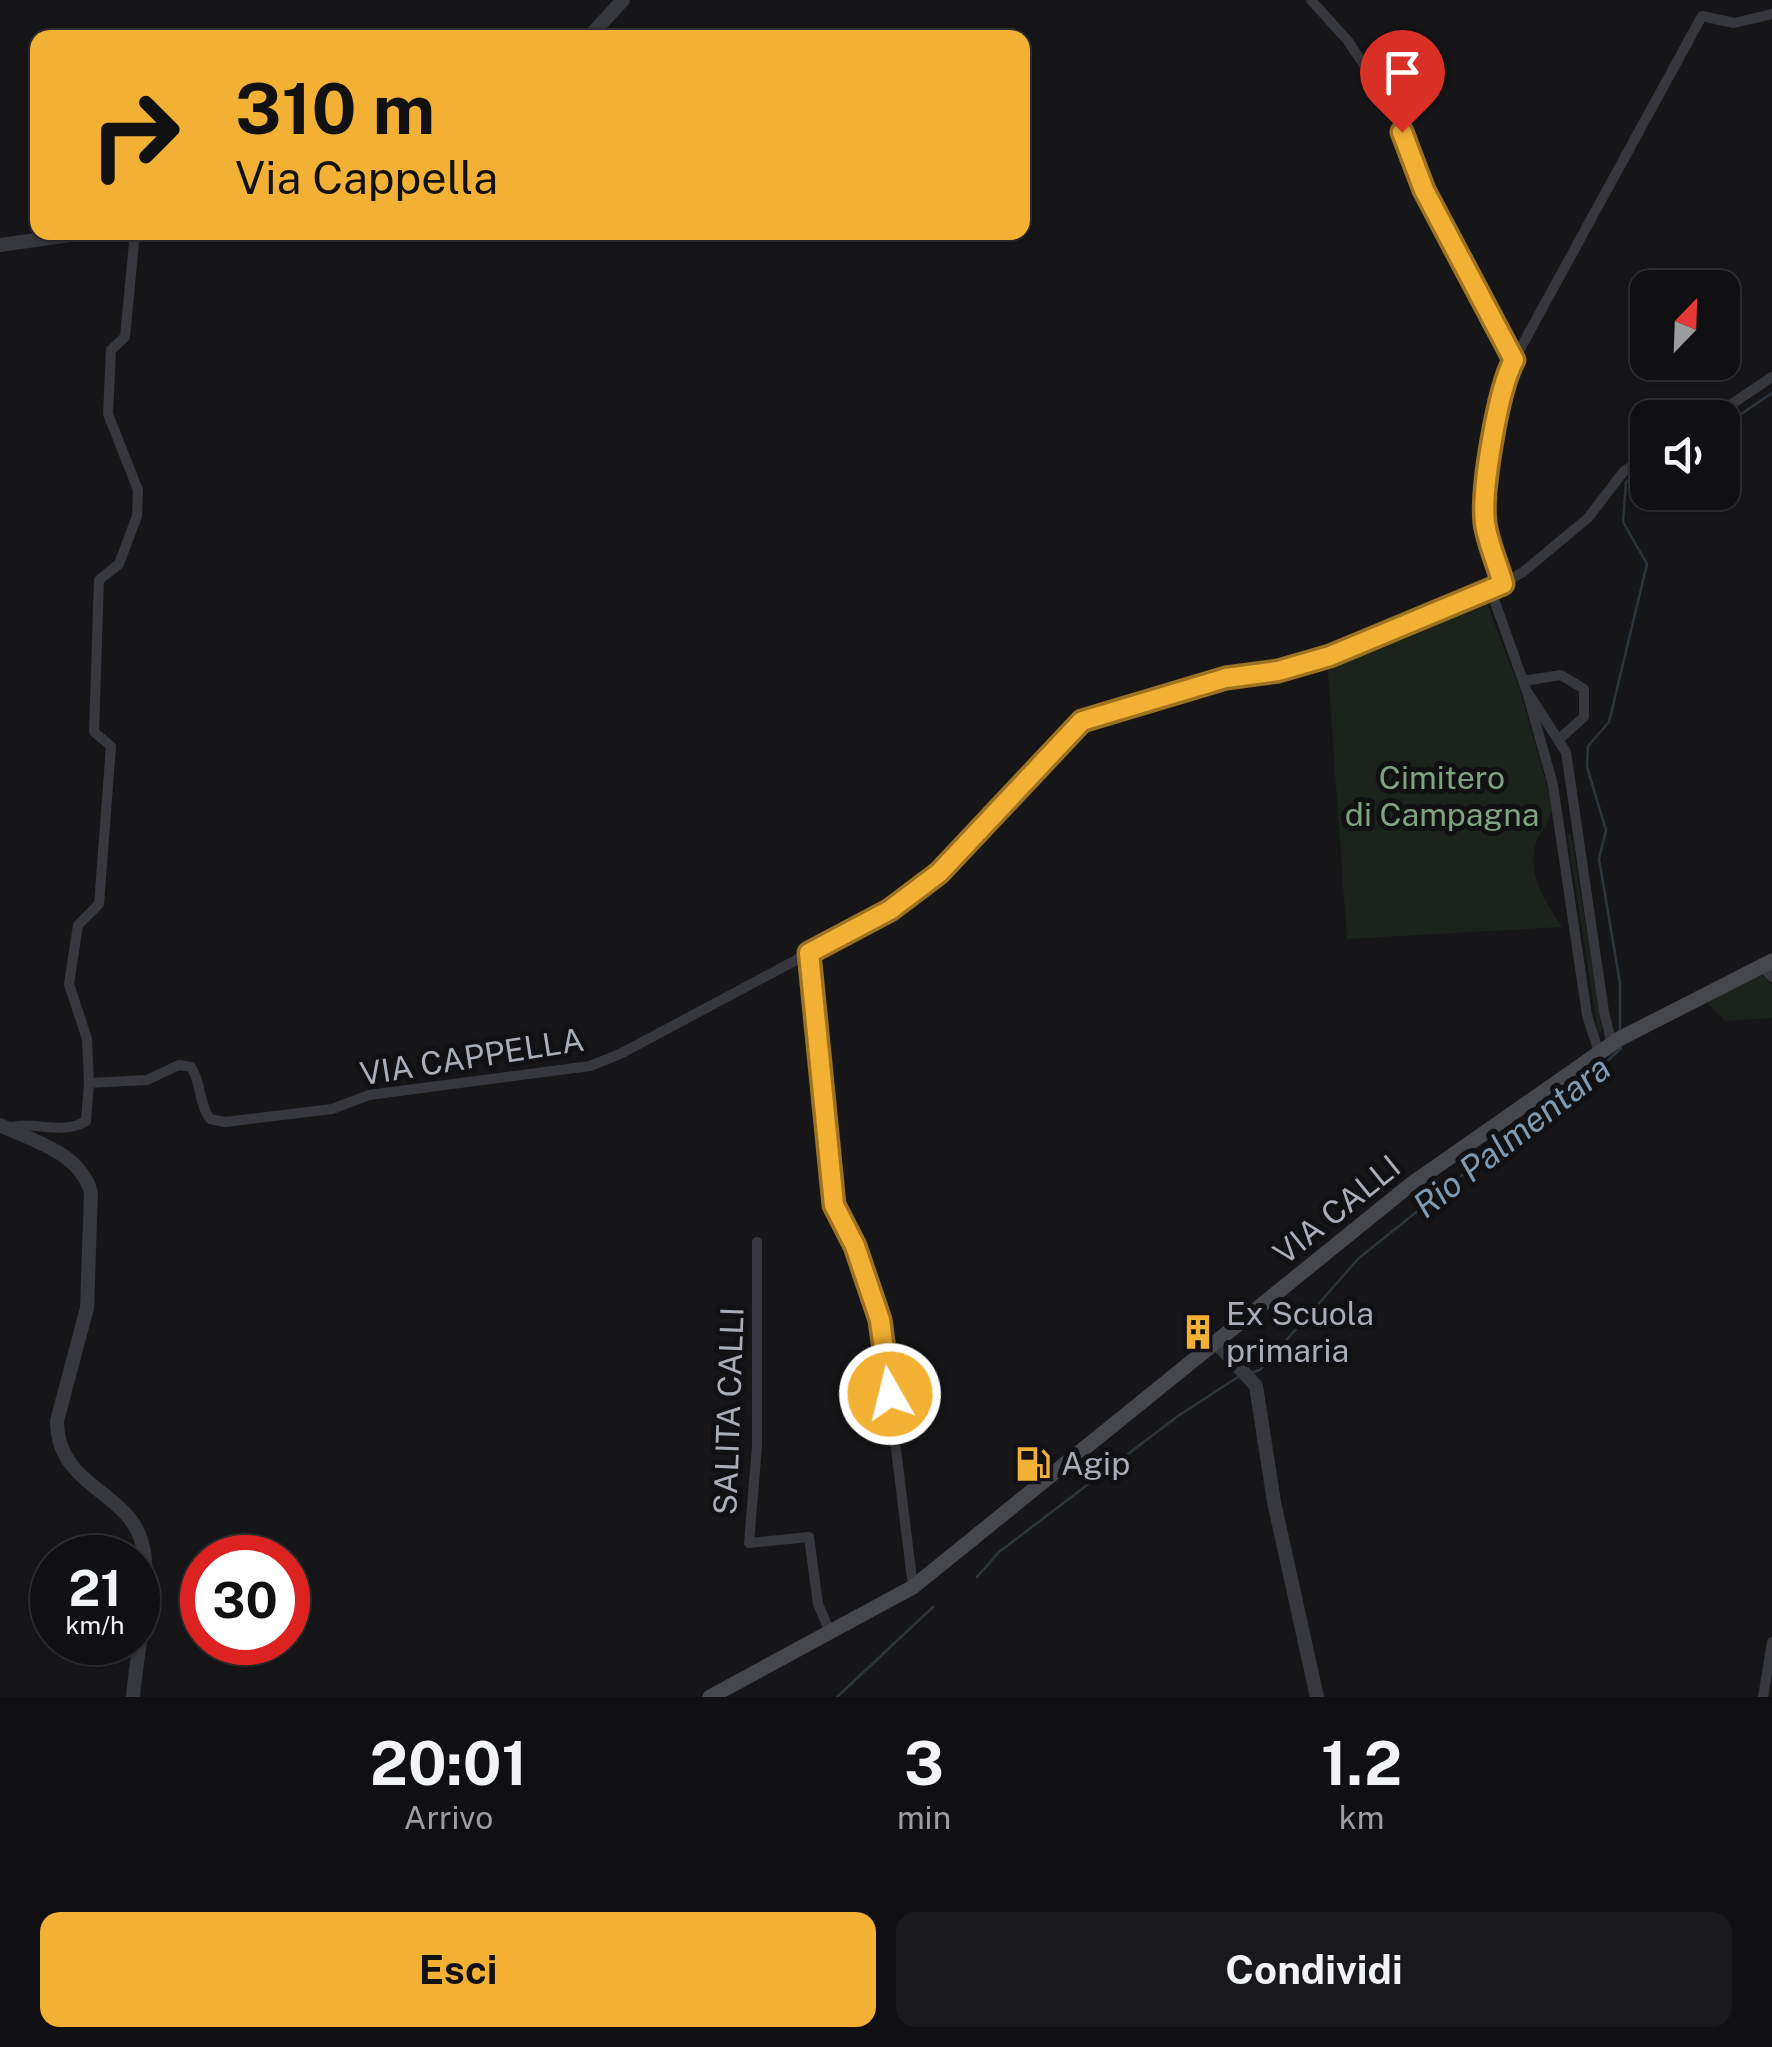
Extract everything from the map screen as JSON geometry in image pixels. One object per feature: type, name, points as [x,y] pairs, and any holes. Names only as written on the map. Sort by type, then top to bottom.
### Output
[{"type":"main road","name":"VIA CALLI","points":[[710,1697],[912,1588],[1410,1185],[1610,1045],[1768,968]]},
{"type":"street","points":[[595,30],[623,0]]},
{"type":"street","points":[[1310,0],[1348,42],[1392,107],[1424,190],[1514,360]]},
{"type":"street","points":[[1503,584],[1485,525],[1485,508],[1496,415],[1514,360],[1702,16],[1734,23],[1772,14]]},
{"type":"street","points":[[0,244],[30,240]]},
{"type":"street","points":[[4,1127],[26,1122],[50,1127],[80,1126],[86,1121],[87,1038],[69,984],[78,924],[100,904],[110,793],[110,746],[94,732],[100,580],[118,564],[136,516],[138,490],[108,414],[111,350],[124,337],[135,240]]},
{"type":"street","points":[[1737,400],[1772,376]]},
{"type":"street","name":"VIA CAPPELLA","points":[[88,1083],[148,1080],[179,1065],[191,1067],[197,1076],[202,1108],[210,1119],[225,1122],[332,1109],[369,1095],[590,1066],[620,1054],[890,910],[939,873],[1082,721],[1226,678],[1278,671],[1330,656],[1491,592],[1588,518],[1630,467]]},
{"type":"street","points":[[1491,592],[1525,686],[1558,812],[1587,1015],[1610,1045]]},
{"type":"street","points":[[1525,686],[1560,674],[1584,689],[1584,717],[1559,739]]},
{"type":"street","points":[[1525,686],[1566,752],[1566,777],[1610,1045]]},
{"type":"street","points":[[809,953],[834,1205],[855,1246],[880,1320],[912,1588]]},
{"type":"street","points":[[4,1127],[76,1163],[86,1174],[91,1192],[87,1308],[57,1421],[57,1440],[71,1467],[131,1523],[142,1541],[144,1566],[133,1697]]},
{"type":"street","name":"SALITA CALLI","points":[[757,1242],[757,1446],[749,1543],[810,1537],[818,1604],[830,1632]]},
{"type":"street","points":[[1216,1342],[1256,1386],[1274,1502],[1317,1697]]},
{"type":"street","points":[[1763,1697],[1772,1642]]},
{"type":"green space","name":"Cimitero di Campagna","points":[[1484,596],[1519,687],[1552,804],[1535,847],[1534,869],[1540,890],[1562,927],[1347,939],[1327,659]]},
{"type":"green space","points":[[1567,833],[1571,833],[1602,1032],[1598,1032]]},
{"type":"green space","points":[[1761,975],[1772,984],[1772,1018],[1725,1021],[1706,1002]]},
{"type":"waterway","name":"Rio Palmentara","points":[[1740,415],[1772,393]]},
{"type":"waterway","name":"Rio Palmentara","points":[[1620,1030],[1620,983],[1599,859],[1606,830],[1587,767],[1588,746],[1609,722],[1647,564],[1623,522],[1626,482],[1630,480]]},
{"type":"waterway","name":"Rio Palmentara","points":[[1250,1373],[1260,1370],[1359,1258],[1500,1145],[1569,1098],[1621,1048]]},
{"type":"waterway","name":"Rio Palmentara","points":[[977,1577],[999,1552],[1178,1416],[1238,1377]]},
{"type":"waterway","name":"Rio Palmentara","points":[[837,1697],[933,1607]]},
{"type":"place","name":"Ex Scuola primaria","points":[[1198,1332]]},
{"type":"place","name":"Agip","points":[[1033,1464]]},
{"type":"route","points":[[890,1394],[880,1320],[855,1246],[834,1205],[809,953],[890,910],[939,873],[1082,721],[1226,678],[1278,671],[1330,656],[1503,584],[1485,525],[1485,508],[1496,415],[1514,360],[1424,190],[1402,132]]}]
